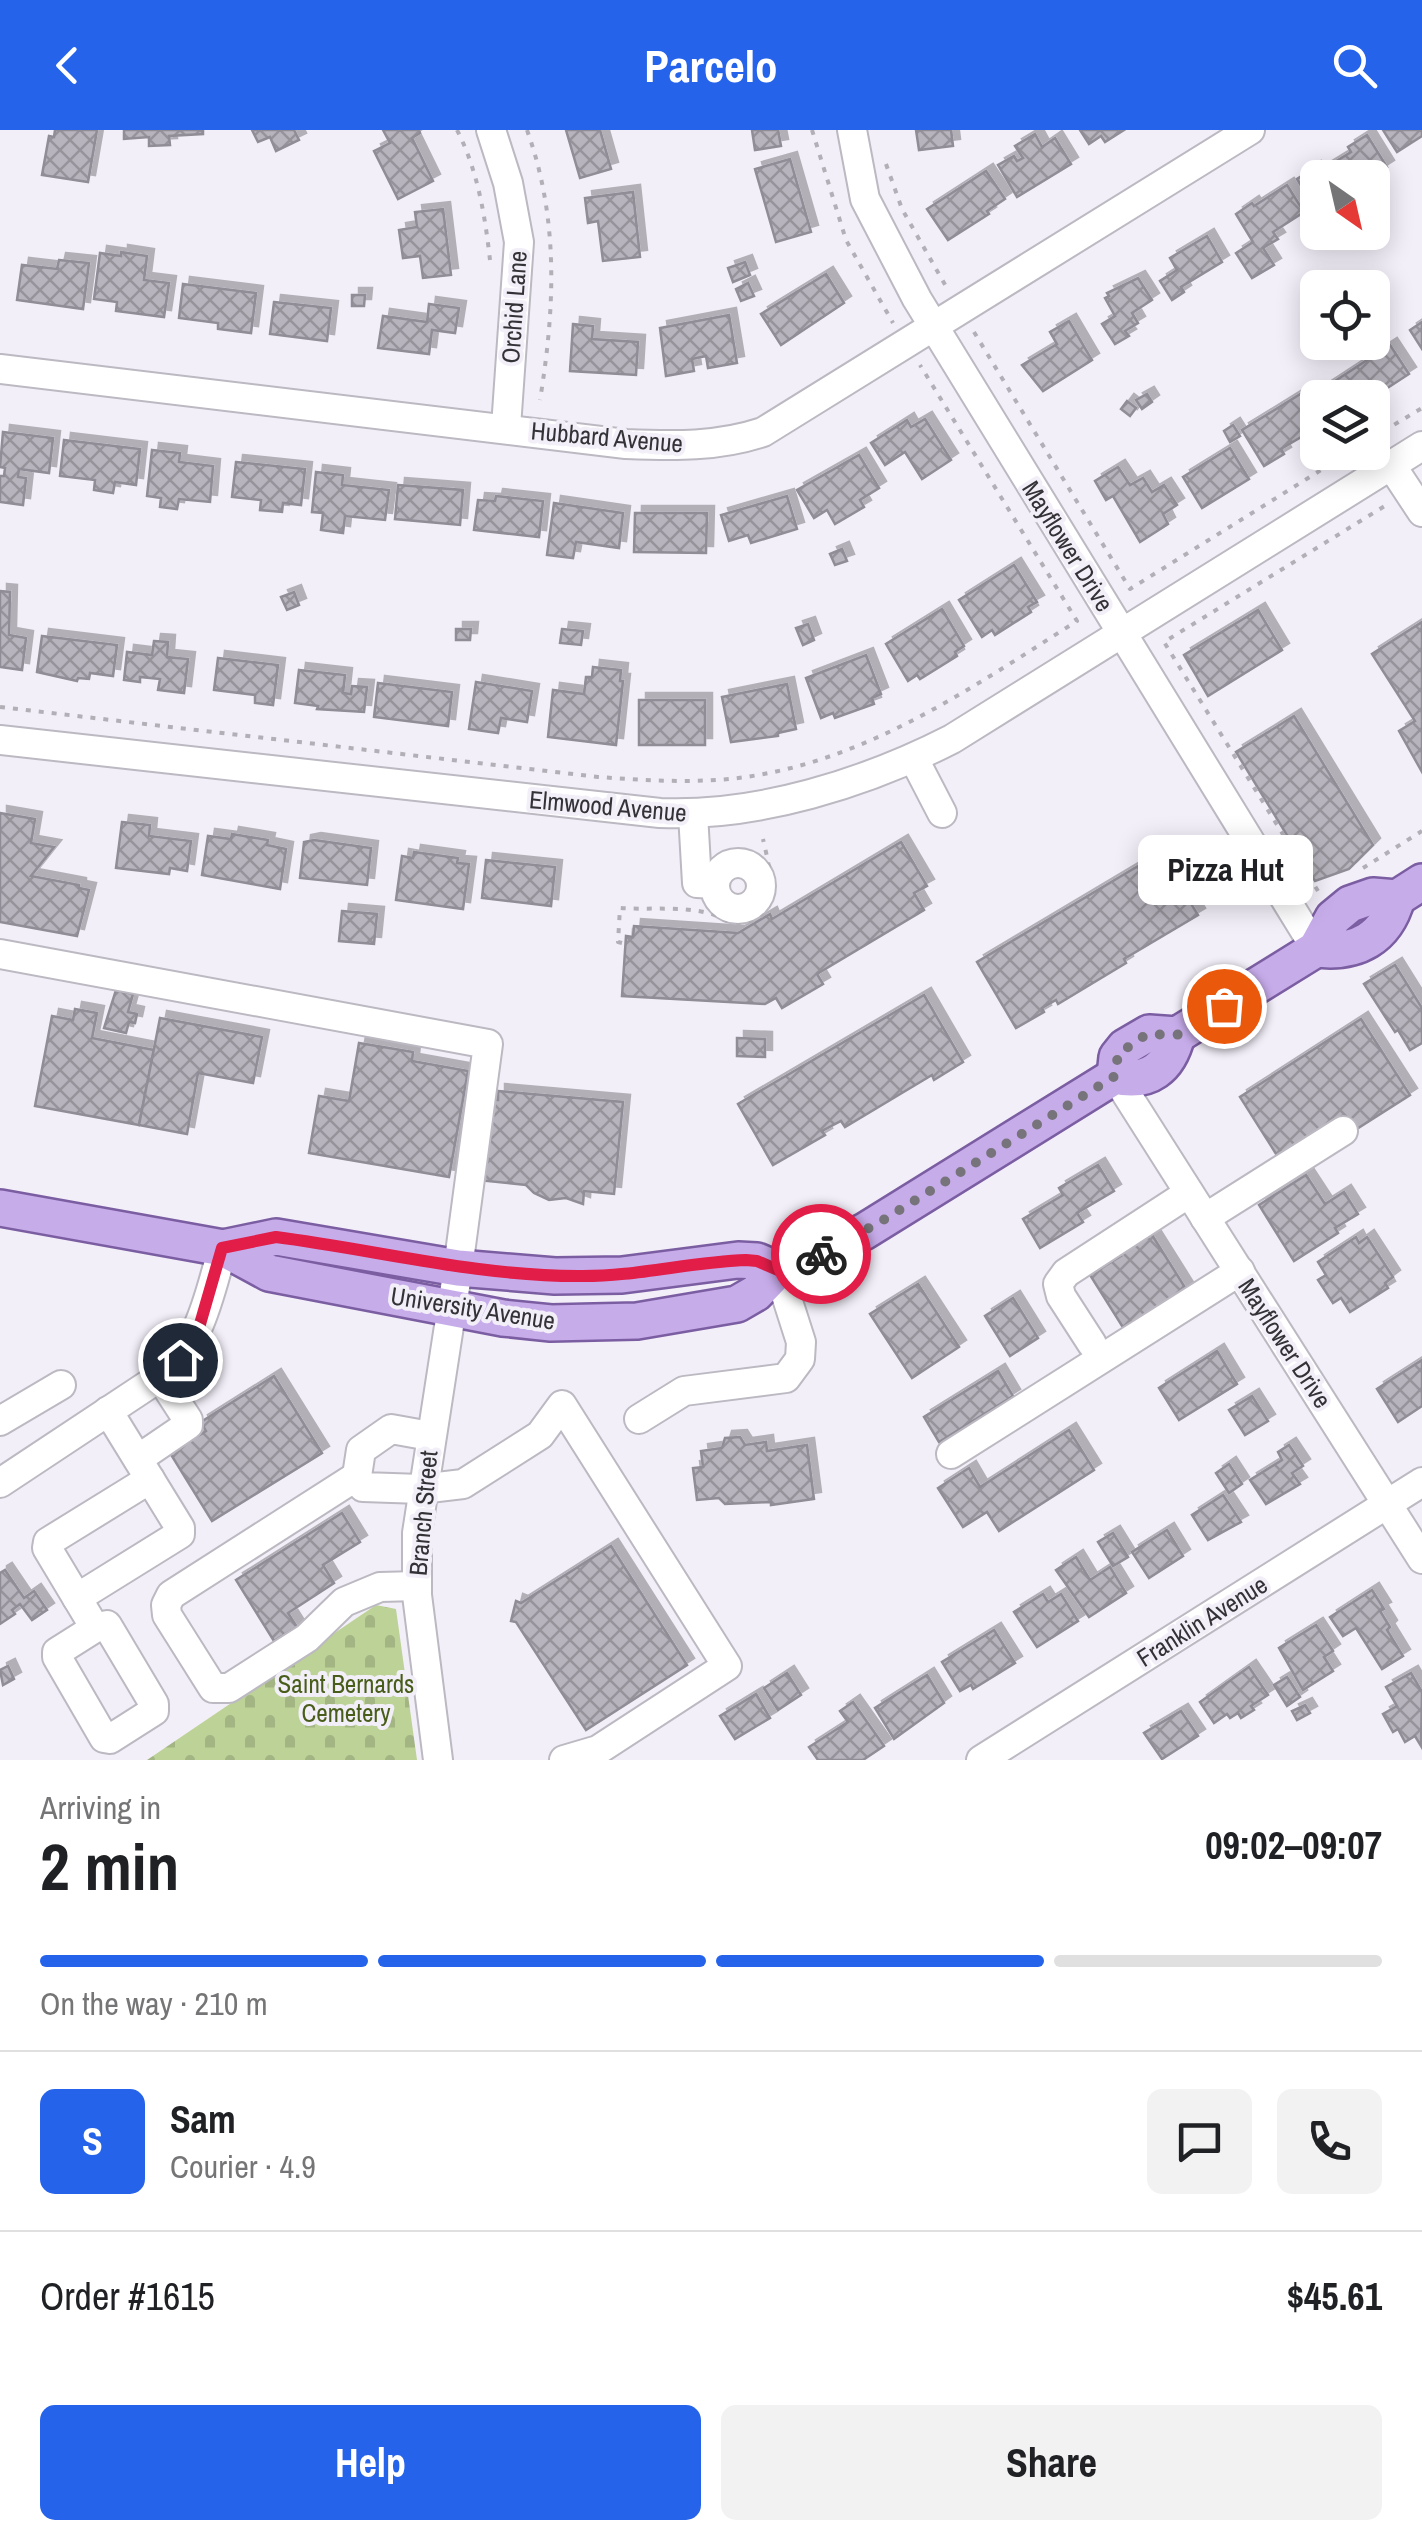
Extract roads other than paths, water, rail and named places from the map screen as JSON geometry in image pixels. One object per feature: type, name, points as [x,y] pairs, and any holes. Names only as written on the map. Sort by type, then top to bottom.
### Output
[{"type":"main road","name":"University Avenue","points":[[0,1208],[222,1248],[269,1273],[551,1323],[653,1319],[736,1304],[756,1293],[778,1270],[817,1256],[865,1231],[1115,1076],[1117,1057],[1128,1045],[1149,1033],[1177,1035],[1316,948],[1333,918],[1350,904],[1410,890]]},
{"type":"main road","name":"University Avenue","points":[[222,1248],[276,1237],[458,1268],[555,1276],[610,1276],[746,1260],[778,1270]]},
{"type":"street","name":"Orchid Lane","points":[[491,130],[508,183],[519,242],[506,427]]},
{"type":"street","name":"Mayflower Drive","points":[[852,130],[865,200],[932,325],[1316,948]]},
{"type":"street","name":"Hubbard Avenue","points":[[0,369],[626,444],[714,445],[736,441],[763,432],[1250,130]]},
{"type":"street","name":"Elmwood Avenue","points":[[0,740],[485,796],[692,814],[822,792],[914,759],[952,739],[1422,446]]},
{"type":"street","points":[[1392,464],[1415,502]]},
{"type":"street","points":[[914,759],[942,813]]},
{"type":"street","points":[[692,814],[698,883],[715,884]]},
{"type":"street","name":"Branch Street","points":[[0,954],[488,1044],[416,1534],[417,1586],[438,1760]]},
{"type":"street","name":"Mayflower Drive","points":[[1115,1076],[1422,1559]]},
{"type":"street","points":[[1205,1218],[1343,1131]]},
{"type":"street","points":[[1092,1344],[1061,1296],[1058,1284],[1066,1273],[1189,1193]]},
{"type":"street","points":[[0,1483],[180,1360],[198,1331],[222,1248]]},
{"type":"street","points":[[638,1419],[684,1391],[786,1378],[800,1359],[801,1342],[778,1270]]},
{"type":"street","points":[[950,1454],[1240,1271]]},
{"type":"street","points":[[95,1628],[47,1548],[48,1542],[144,1469],[188,1425],[160,1377]]},
{"type":"street","points":[[0,1421],[61,1385]]},
{"type":"street","points":[[430,1436],[390,1429],[360,1450],[357,1476],[362,1487],[421,1489],[454,1486],[470,1480],[540,1434],[562,1405],[727,1666],[598,1750],[564,1760]]},
{"type":"street","points":[[77,1598],[180,1534],[180,1528],[108,1412]]},
{"type":"street","points":[[357,1476],[171,1595],[167,1616],[213,1688],[220,1690],[230,1688],[308,1638],[344,1602],[380,1587],[417,1586]]},
{"type":"street","name":"Franklin Avenue","points":[[981,1760],[1422,1482]]},
{"type":"place","name":"Pizza Hut","points":[[1224,1006]]},
{"type":"park label","name":"Saint Bernards Cemetery","points":[[346,1698]]}]
